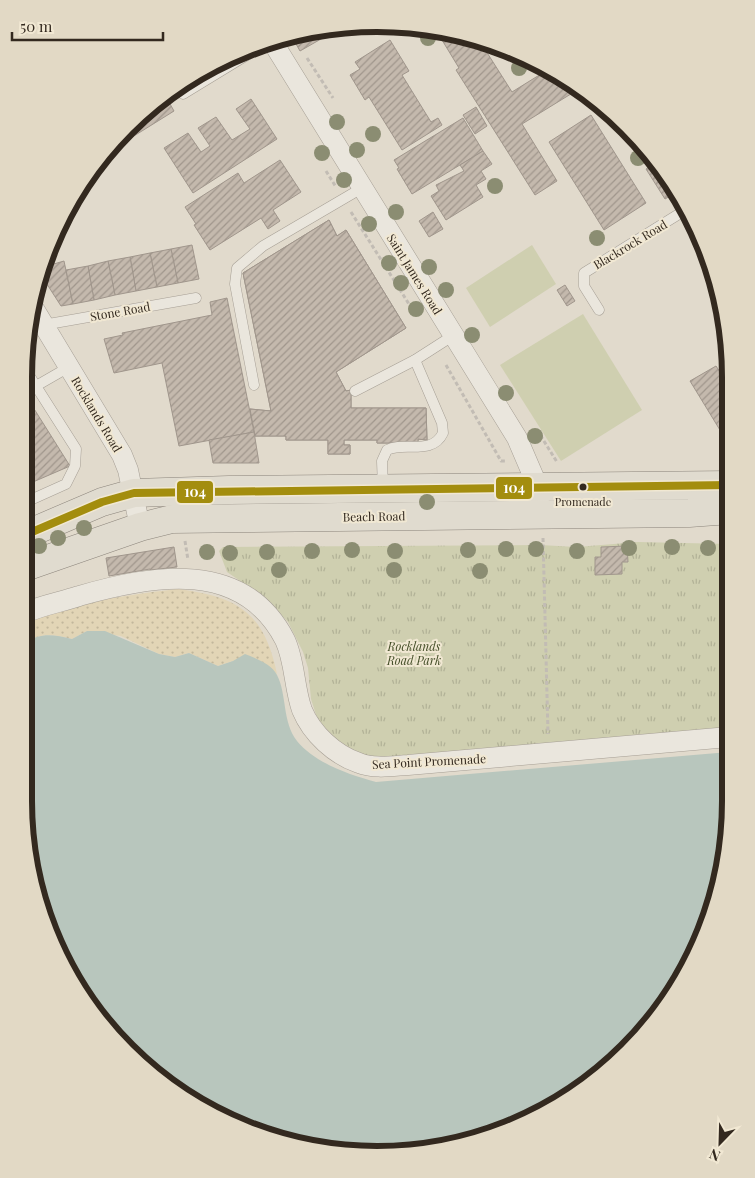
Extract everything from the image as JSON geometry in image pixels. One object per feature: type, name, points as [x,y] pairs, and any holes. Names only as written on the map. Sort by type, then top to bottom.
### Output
[{"type":"main road","name":"Beach Road","points":[[32,565],[140,527],[172,519],[541,513],[688,500],[722,488]]},
{"type":"main road","name":"Beach Road","points":[[32,532],[102,502],[134,493],[383,489],[541,513]]},
{"type":"main road","name":"Beach Road","points":[[688,500],[722,508]]},
{"type":"street","name":"Saint James Road","points":[[276,48],[516,438],[527,463],[541,513]]},
{"type":"street","name":"Rocklands Road","points":[[37,319],[69,367],[122,455],[134,493],[140,527]]},
{"type":"street","name":"Sea Point Promenade","points":[[32,611],[141,581],[176,577],[205,580],[242,595],[256,603],[271,619],[286,642],[302,710],[313,729],[326,744],[354,761],[380,766],[722,738]]},
{"type":"lane","points":[[183,94],[227,67]]},
{"type":"lane","points":[[254,385],[236,284],[237,268],[263,246],[362,188]]},
{"type":"lane","name":"Blackrock Road","points":[[599,310],[584,286],[584,273],[680,213]]},
{"type":"lane","name":"Stone Road","points":[[38,317],[196,298]]},
{"type":"lane","points":[[355,390],[415,360],[454,335]]},
{"type":"lane","points":[[383,489],[382,461],[386,450],[391,448],[415,448],[435,443],[443,433],[442,423],[415,360]]},
{"type":"lane","points":[[36,386],[69,367]]},
{"type":"lane","points":[[32,380],[73,440],[77,457],[66,484],[32,499]]},
{"type":"path","points":[[324,167],[414,314]]},
{"type":"path","points":[[436,347],[501,461],[527,463]]},
{"type":"path","points":[[541,513],[548,753]]},
{"type":"green space","points":[[532,245],[556,284],[490,327],[466,288]]},
{"type":"green space","points":[[583,314],[642,410],[561,461],[500,365]]},
{"type":"green space","name":"Rocklands Road Park","points":[[638,542],[722,544],[722,731],[389,762],[343,749],[318,721],[311,699],[308,668],[303,652],[288,622],[262,596],[227,572],[219,551],[223,547],[540,545],[577,547]]},
{"type":"sand","points":[[178,589],[199,592],[232,603],[245,611],[256,622],[271,653],[277,674],[264,663],[233,661],[218,666],[189,653],[175,657],[159,654],[121,636],[87,631],[72,639],[42,636],[32,640],[32,622],[52,612],[97,601]]},
{"type":"shaded area","points":[[87,631],[105,631],[159,654],[175,657],[189,653],[218,666],[233,661],[245,654],[263,662],[275,671],[277,675],[289,725],[297,741],[304,749],[323,762],[344,772],[376,782],[722,753],[722,823],[720,846],[711,890],[687,953],[651,1011],[605,1060],[588,1074],[550,1099],[530,1110],[488,1127],[467,1134],[423,1143],[378,1146],[355,1145],[332,1143],[288,1134],[225,1110],[167,1074],[118,1028],[104,1011],[68,953],[44,890],[35,846],[33,823],[32,640],[42,636],[72,639]]},
{"type":"building","points":[[326,36],[300,51],[295,42]]},
{"type":"building","points":[[390,40],[409,71],[402,75],[431,122],[438,118],[442,125],[402,150],[369,97],[365,100],[350,75],[360,69],[355,62]]},
{"type":"building","points":[[442,40],[467,44],[487,51],[512,92],[541,74],[572,93],[522,124],[557,181],[535,195],[456,70],[459,68]]},
{"type":"building","points":[[251,99],[277,139],[193,193],[164,148],[188,133],[201,152],[210,146],[198,128],[216,117],[232,140],[250,129],[236,109]]},
{"type":"building","points":[[169,102],[174,111],[129,139]]},
{"type":"building","points":[[476,107],[487,126],[475,134],[463,115]]},
{"type":"building","points":[[591,115],[646,203],[604,230],[549,142]]},
{"type":"building","points":[[463,118],[483,151],[412,194],[397,169],[399,168],[394,160]]},
{"type":"building","points":[[483,151],[492,164],[481,171],[486,179],[476,185],[483,197],[446,220],[431,196],[439,191],[436,185],[464,171],[460,165]]},
{"type":"building","points":[[280,160],[301,192],[273,210],[280,221],[268,229],[261,218],[210,250],[185,207],[238,173],[244,183]]},
{"type":"building","points":[[650,166],[670,196],[665,199],[646,169]]},
{"type":"building","points":[[433,212],[443,229],[429,237],[419,221]]},
{"type":"building","points":[[329,220],[337,236],[346,230],[406,328],[336,372],[346,391],[351,390],[351,408],[426,408],[427,440],[418,439],[418,443],[377,443],[377,440],[344,440],[344,445],[350,445],[350,454],[328,454],[328,440],[286,440],[286,436],[255,436],[250,409],[271,411],[243,273]],"holes":[[[303,361],[318,388],[323,385],[327,407],[285,407],[285,397],[290,395],[285,372]]]},
{"type":"building","points":[[329,220],[337,236],[346,230],[406,328],[336,372],[346,391],[351,390],[351,408],[426,408],[427,440],[418,439],[418,443],[377,443],[377,440],[344,440],[344,445],[350,445],[350,454],[328,454],[328,440],[286,440],[286,436],[255,436],[250,409],[271,411],[243,273]]},
{"type":"building","points":[[192,245],[199,279],[178,283],[171,249]]},
{"type":"building","points":[[171,249],[178,283],[157,287],[150,253]]},
{"type":"building","points":[[150,253],[157,287],[136,291],[130,257]]},
{"type":"building","points":[[130,257],[136,291],[115,295],[108,261]]},
{"type":"building","points":[[64,261],[73,304],[61,306],[46,282],[52,265]]},
{"type":"building","points":[[108,261],[115,295],[94,300],[88,266]]},
{"type":"building","points":[[88,266],[94,300],[73,304],[66,270]]},
{"type":"building","points":[[565,285],[575,301],[567,306],[557,290]]},
{"type":"building","points":[[227,298],[254,432],[179,446],[162,363],[114,373],[104,339],[123,335],[122,333],[212,315],[210,302]]},
{"type":"building","points":[[716,366],[722,375],[722,433],[690,381]]},
{"type":"building","points":[[32,406],[70,466],[32,482]]},
{"type":"building","points":[[254,432],[259,463],[213,463],[209,440]]},
{"type":"building","points":[[627,546],[628,562],[622,562],[622,574],[595,575],[595,557],[601,557],[601,547]]},
{"type":"building","points":[[174,547],[177,567],[150,569],[109,576],[106,558]]},
{"type":"transit line","name":"104","points":[[32,532],[102,502],[134,493],[722,485]]},
{"type":"place","name":"Promenade","points":[[583,487]]}]
